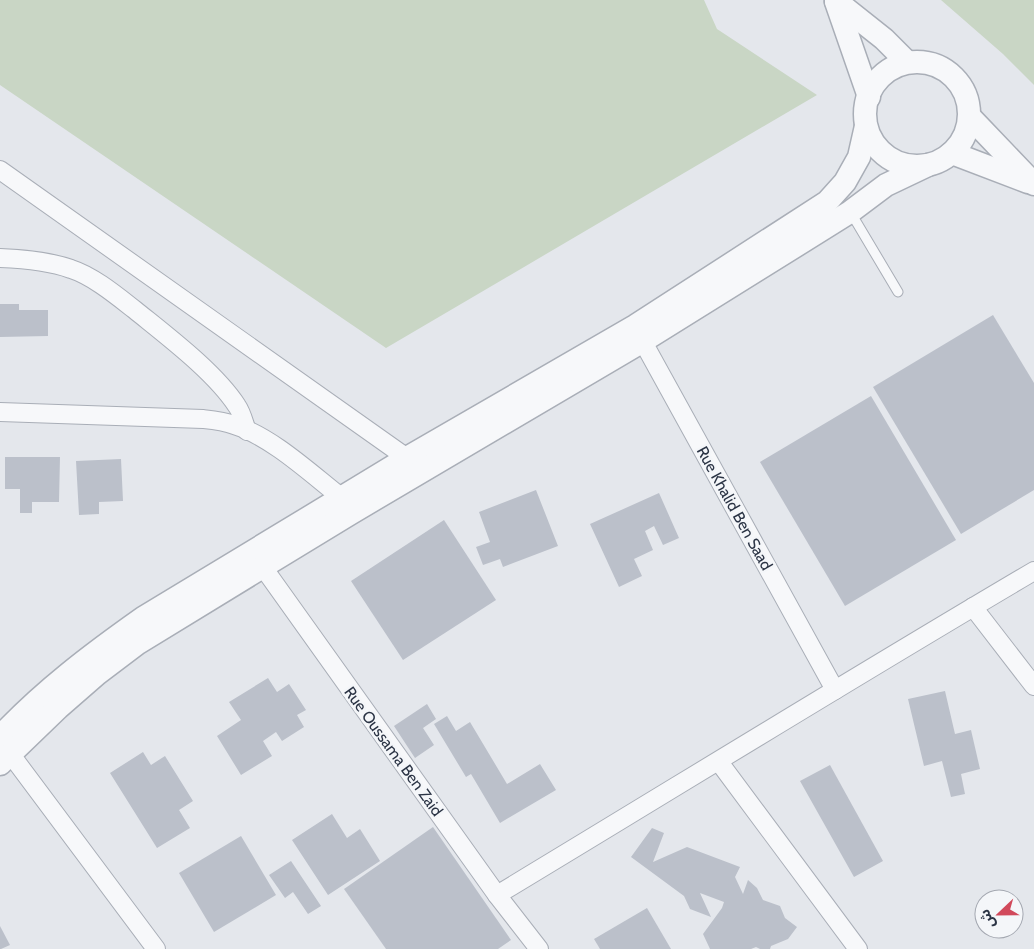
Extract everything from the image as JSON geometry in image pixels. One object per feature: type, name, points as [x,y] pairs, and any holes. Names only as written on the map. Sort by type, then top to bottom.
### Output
[{"type":"street","points":[[835,1],[884,39],[907,62]]},
{"type":"street","points":[[835,1],[869,97]]},
{"type":"street","points":[[156,949],[3,749],[58,708],[97,674],[257,560],[412,466],[850,212],[886,184],[940,161],[952,153],[964,137],[970,117],[969,104],[956,78],[934,64],[921,61],[907,62],[883,74],[874,84],[865,110],[866,126],[859,157],[845,182],[827,202],[639,334]]},
{"type":"street","points":[[952,153],[1034,184],[970,117]]},
{"type":"street","points":[[866,126],[870,137],[888,157],[900,163],[914,166],[928,165]]},
{"type":"street","points":[[0,170],[412,466]]},
{"type":"street","points":[[0,258],[40,261],[72,269],[100,285],[159,329],[198,363],[238,407],[247,430]]},
{"type":"street","name":"Rue Khalid Ben Saad","points":[[639,334],[835,690]]},
{"type":"street","points":[[0,412],[203,419],[234,425],[247,430],[284,452],[347,505]]},
{"type":"street","name":"Rue Oussama Ben Zaid","points":[[257,560],[497,895],[538,949]]},
{"type":"street","points":[[497,895],[1034,571]]},
{"type":"street","points":[[973,607],[1034,686]]},
{"type":"street","points":[[719,762],[858,949]]},
{"type":"lane","points":[[850,212],[898,292]]},
{"type":"green space","points":[[0,0],[704,0],[717,29],[817,95],[386,348],[0,85]]},
{"type":"green space","points":[[941,0],[1034,0],[1034,85],[1003,54]]},
{"type":"building","points":[[0,304],[19,304],[19,310],[48,310],[48,336],[0,337]]},
{"type":"building","points":[[993,315],[1034,383],[1034,490],[961,534],[873,387]]},
{"type":"building","points":[[871,396],[956,540],[845,606],[760,462]]},
{"type":"building","points":[[5,457],[60,457],[59,502],[32,502],[32,513],[20,513],[20,489],[5,489]]},
{"type":"building","points":[[121,459],[123,501],[99,502],[99,514],[79,515],[76,461]]},
{"type":"building","points":[[536,490],[558,546],[503,567],[500,559],[483,565],[476,547],[490,542],[479,512]]},
{"type":"building","points":[[659,493],[679,538],[663,545],[654,526],[645,531],[653,550],[634,559],[642,576],[619,587],[590,524]]},
{"type":"building","points":[[444,520],[496,600],[403,660],[351,581]]},
{"type":"building","points":[[268,678],[277,692],[289,684],[306,710],[297,715],[304,727],[282,741],[276,732],[263,741],[272,756],[241,775],[217,736],[241,720],[229,702]]},
{"type":"building","points":[[945,691],[955,734],[971,730],[980,769],[961,774],[965,794],[951,797],[942,761],[924,766],[908,699]]},
{"type":"building","points":[[427,704],[436,719],[423,728],[434,745],[415,758],[394,726]]},
{"type":"building","points":[[447,716],[456,731],[470,722],[507,784],[540,764],[556,790],[500,823],[471,774],[466,777],[434,724]]},
{"type":"building","points":[[143,752],[151,765],[165,756],[193,801],[179,810],[190,828],[157,848],[110,773]]},
{"type":"building","points":[[830,765],[883,861],[854,877],[800,781]]},
{"type":"building","points":[[332,814],[347,838],[360,829],[380,861],[328,895],[292,840]]},
{"type":"building","points":[[433,827],[511,940],[498,949],[386,949],[344,889]]},
{"type":"building","points":[[652,828],[664,833],[653,862],[687,847],[740,867],[735,877],[743,894],[748,880],[757,888],[763,900],[780,906],[785,918],[797,927],[788,939],[771,946],[770,949],[756,947],[751,949],[710,949],[703,934],[722,908],[724,902],[700,893],[711,917],[690,909],[684,896],[631,857]]},
{"type":"building","points":[[241,836],[276,895],[214,932],[179,873]]},
{"type":"building","points":[[291,861],[321,906],[308,914],[293,892],[285,898],[269,875]]},
{"type":"building","points":[[647,908],[671,949],[600,949],[594,939]]},
{"type":"building","points":[[0,926],[10,945],[1,949],[0,949]]}]
